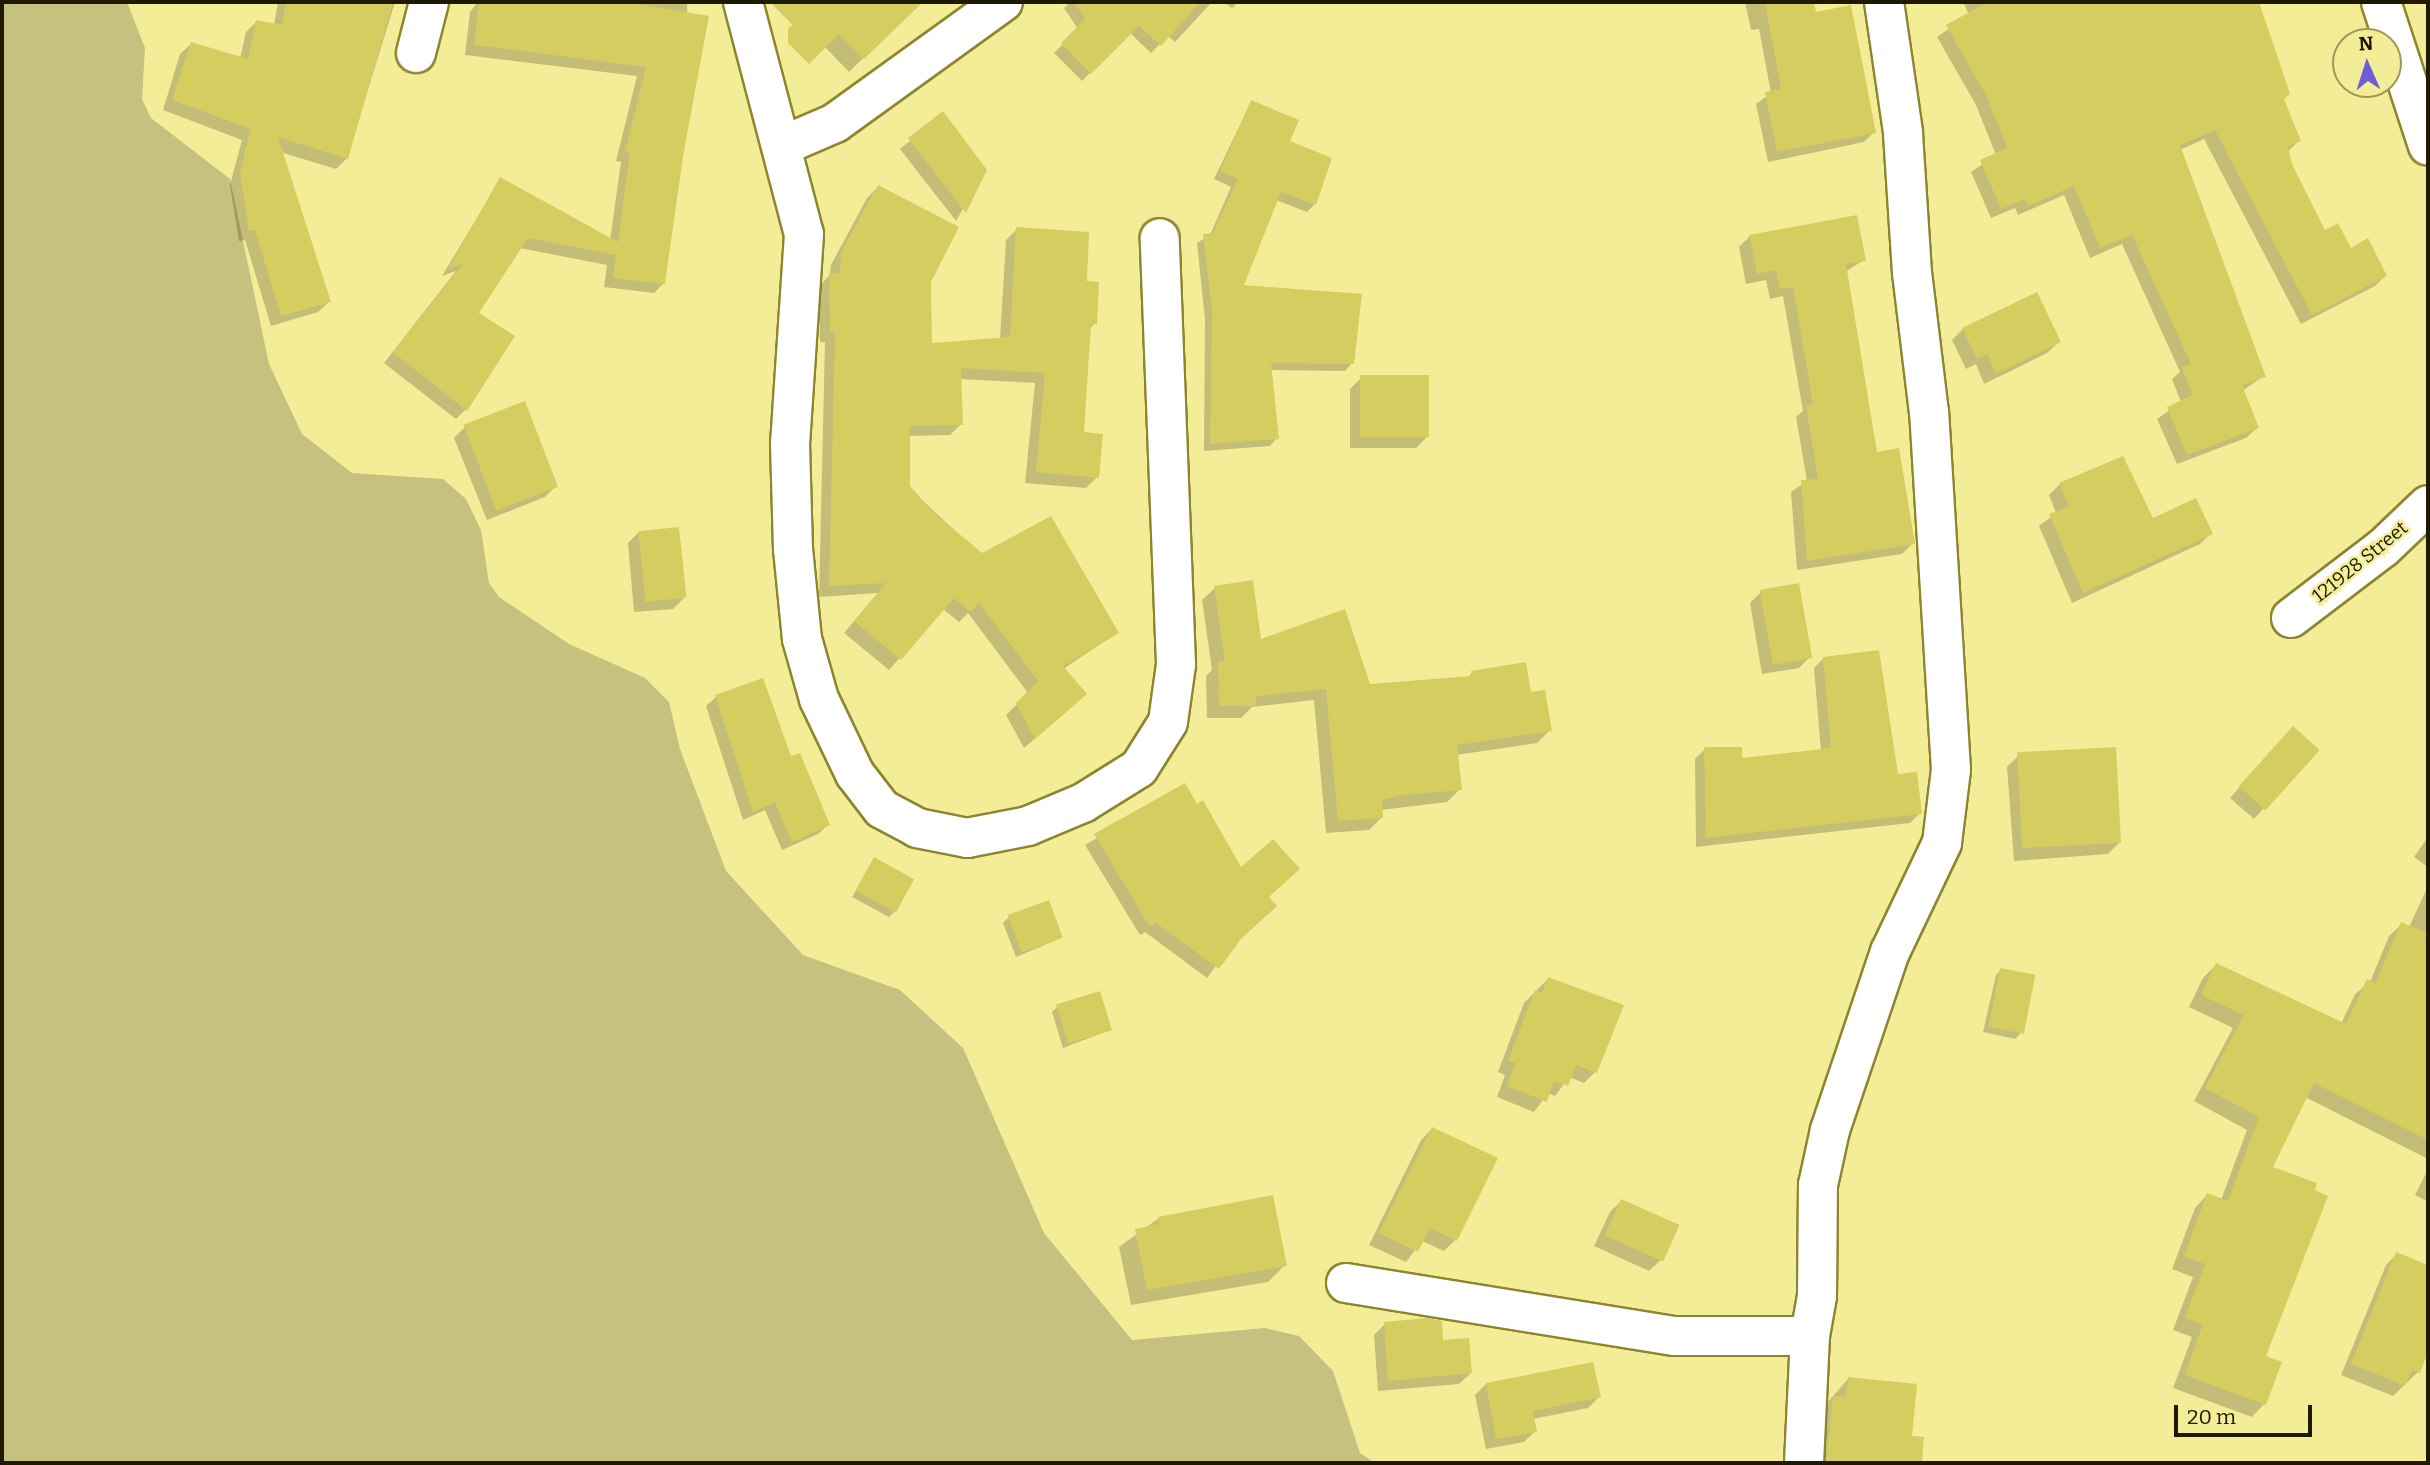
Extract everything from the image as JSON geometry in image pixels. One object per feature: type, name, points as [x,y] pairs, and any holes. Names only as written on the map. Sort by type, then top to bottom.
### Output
[{"type":"street","points":[[416,53],[429,2]]},
{"type":"street","points":[[743,2],[784,145],[804,234],[790,443],[793,549],[802,639],[819,699],[855,774],[882,810],[917,828],[967,838],[1028,826],[1083,803],[1139,768],[1168,722],[1176,663],[1160,238]]},
{"type":"street","points":[[784,145],[835,123],[1003,2]]},
{"type":"street","points":[[1804,1463],[1810,1336],[1817,1296],[1818,1185],[1830,1130],[1891,952],[1942,842],[1951,770],[1929,413],[1912,273],[1903,132],[1884,2]]},
{"type":"street","points":[[2381,2],[2428,146]]},
{"type":"street","name":"121928 Street","points":[[2291,618],[2383,548],[2428,505]]},
{"type":"street","points":[[1346,1283],[1674,1336],[1810,1336]]},
{"type":"shaded area","points":[[2,2],[127,2],[145,48],[142,99],[151,118],[230,179],[269,364],[302,434],[352,473],[443,479],[466,499],[481,530],[489,583],[499,597],[569,644],[645,678],[669,702],[680,749],[726,871],[803,955],[900,990],[963,1048],[1044,1233],[1132,1340],[1265,1328],[1299,1336],[1333,1371],[1360,1453],[1375,1463],[2,1463]]},
{"type":"building","points":[[286,2],[393,2],[348,159],[278,137],[331,302],[281,316],[255,230],[249,231],[240,173],[251,129],[172,100],[191,42],[248,59],[256,20],[282,25]]},
{"type":"building","points":[[479,2],[626,2],[709,16],[683,156],[665,284],[613,278],[616,255],[528,238],[479,313],[515,336],[467,411],[393,352],[463,264],[449,268],[500,177],[618,242],[630,153],[625,152],[646,67],[474,45]]},
{"type":"building","points":[[771,2],[923,2],[864,59],[839,34],[809,64],[788,43],[788,29],[793,24]]},
{"type":"building","points":[[1074,2],[1200,2],[1161,46],[1139,26],[1091,74],[1061,43],[1085,19]]},
{"type":"building","points":[[1765,2],[1814,2],[1816,12],[1851,5],[1876,133],[1777,152],[1765,92],[1781,89]]},
{"type":"building","points":[[1988,2],[2259,2],[2290,94],[2284,99],[2301,141],[2288,146],[2292,164],[2325,230],[2338,223],[2351,248],[2368,238],[2387,276],[2312,315],[2215,130],[2180,145],[2266,377],[2242,385],[2259,428],[2187,455],[2167,407],[2192,395],[2182,367],[2191,364],[2132,235],[2100,248],[2074,186],[2028,206],[2025,199],[2001,209],[1980,160],[2007,148],[1986,95],[1946,25]]},
{"type":"building","points":[[1251,100],[1299,120],[1290,141],[1332,158],[1316,205],[1281,192],[1244,285],[1362,294],[1354,364],[1271,363],[1279,439],[1210,444],[1212,311],[1203,234],[1213,233],[1238,179],[1220,171]]},
{"type":"building","points":[[943,111],[987,170],[966,213],[908,138]]},
{"type":"building","points":[[878,185],[959,227],[931,282],[932,343],[1010,337],[1016,227],[1089,232],[1087,281],[1099,282],[1097,324],[1091,324],[1084,432],[1103,434],[1099,478],[1036,472],[1045,373],[961,368],[963,425],[910,426],[910,486],[933,512],[982,553],[1051,516],[1119,633],[1063,666],[1087,694],[1035,739],[1016,703],[1038,681],[979,603],[971,612],[954,598],[901,660],[854,621],[886,583],[829,586],[835,332],[830,332],[829,273],[840,273],[841,252]]},
{"type":"building","points":[[1857,215],[1866,261],[1846,264],[1877,452],[1899,448],[1915,544],[1807,561],[1801,480],[1818,479],[1806,405],[1813,404],[1793,287],[1780,289],[1776,270],[1757,274],[1749,235]]},
{"type":"building","points":[[2037,292],[2061,342],[1996,374],[1987,354],[1977,359],[1962,328]]},
{"type":"building","points":[[1360,375],[1429,375],[1429,437],[1360,437]]},
{"type":"building","points":[[525,401],[558,487],[496,511],[463,425]]},
{"type":"building","points":[[2123,456],[2153,518],[2196,498],[2213,534],[2083,593],[2049,514],[2069,506],[2059,483]]},
{"type":"building","points":[[679,527],[686,598],[646,602],[638,531]]},
{"type":"building","points":[[1253,580],[1261,639],[1345,609],[1370,684],[1472,676],[1471,671],[1526,662],[1531,692],[1545,690],[1552,731],[1457,745],[1462,790],[1402,795],[1382,800],[1383,818],[1338,821],[1326,689],[1256,696],[1256,706],[1219,706],[1218,661],[1225,661],[1214,586]]},
{"type":"building","points":[[1799,583],[1812,658],[1773,665],[1760,590]]},
{"type":"building","points":[[1879,650],[1898,774],[1917,772],[1922,814],[1706,838],[1704,747],[1742,747],[1742,758],[1831,748],[1823,657]]},
{"type":"building","points":[[763,678],[791,756],[800,753],[830,825],[792,842],[775,802],[753,812],[715,695]]},
{"type":"building","points":[[2293,726],[2320,750],[2266,810],[2239,786]]},
{"type":"building","points":[[2116,747],[2121,843],[2022,848],[2017,752]]},
{"type":"building","points":[[1185,783],[1197,804],[1203,800],[1241,867],[1273,839],[1300,869],[1269,897],[1277,906],[1241,939],[1219,969],[1156,923],[1150,927],[1094,834]]},
{"type":"building","points":[[874,857],[914,879],[896,913],[856,890]]},
{"type":"building","points":[[1049,900],[1063,938],[1021,953],[1008,915]]},
{"type":"building","points":[[2401,922],[2428,933],[2428,1140],[2314,1083],[2273,1167],[2317,1183],[2315,1190],[2328,1196],[2266,1356],[2282,1362],[2266,1405],[2185,1375],[2203,1324],[2185,1318],[2205,1264],[2184,1257],[2207,1193],[2228,1201],[2259,1117],[2205,1088],[2244,1015],[2201,995],[2216,963],[2346,1024],[2367,979],[2376,983]]},
{"type":"building","points":[[2000,968],[2035,975],[2024,1034],[1989,1027]]},
{"type":"building","points":[[1548,977],[1624,1005],[1597,1073],[1576,1065],[1568,1086],[1554,1081],[1547,1102],[1507,1086],[1515,1063],[1508,1061],[1535,990],[1542,993]]},
{"type":"building","points":[[1100,991],[1112,1030],[1068,1044],[1056,1004]]},
{"type":"building","points":[[1432,1127],[1498,1158],[1457,1241],[1430,1228],[1418,1252],[1379,1233]]},
{"type":"building","points":[[1273,1195],[1287,1266],[1147,1290],[1135,1229],[1159,1224],[1158,1217]]},
{"type":"building","points":[[1621,1199],[1679,1225],[1663,1262],[1605,1236]]},
{"type":"building","points":[[2396,1252],[2428,1265],[2428,1352],[2420,1373],[2412,1370],[2405,1386],[2351,1364]]},
{"type":"building","points":[[1427,1318],[1442,1321],[1443,1340],[1469,1338],[1472,1373],[1388,1381],[1384,1322]]},
{"type":"building","points":[[1593,1362],[1601,1397],[1533,1411],[1537,1432],[1496,1439],[1486,1383]]},
{"type":"building","points":[[1848,1377],[1917,1384],[1912,1436],[1924,1437],[1922,1463],[1826,1463],[1833,1396],[1846,1397]]}]
